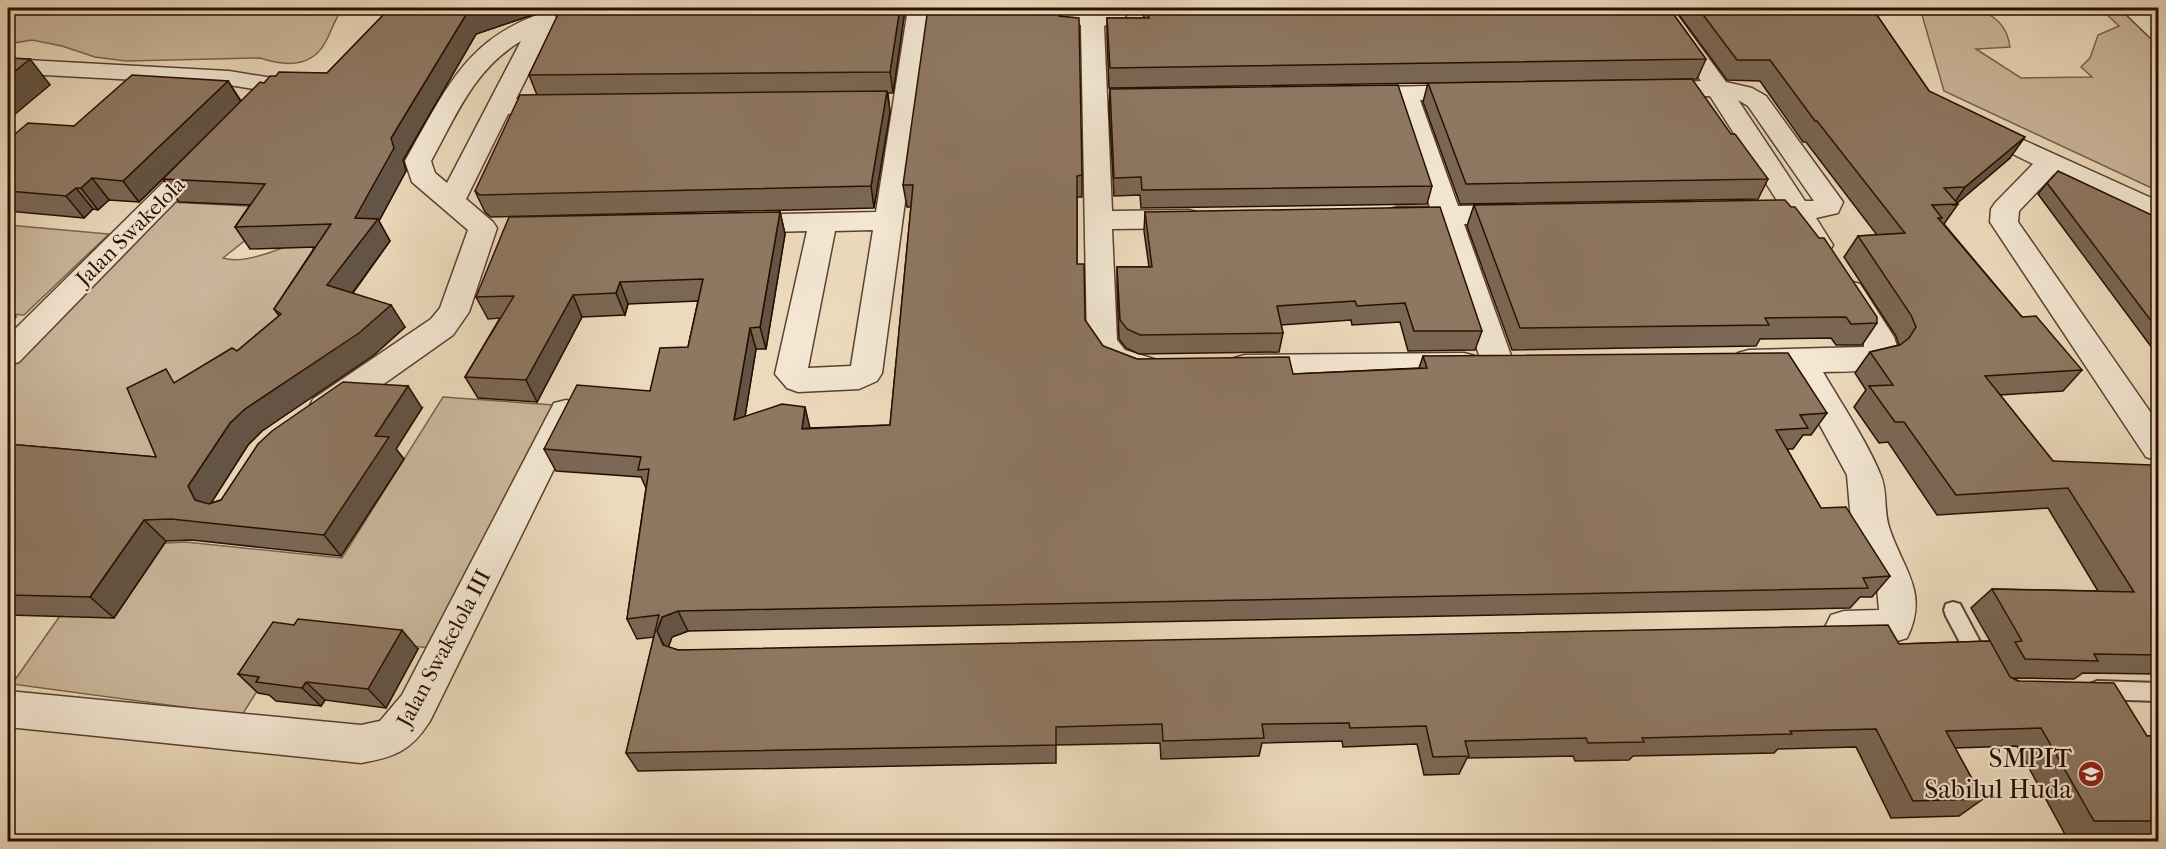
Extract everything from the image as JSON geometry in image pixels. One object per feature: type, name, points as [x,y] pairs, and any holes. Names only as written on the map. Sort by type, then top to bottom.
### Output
[{"type":"street","points":[[823,222],[790,374],[798,380],[859,376],[866,373],[889,221],[896,102],[919,8],[837,9]]},
{"type":"street","points":[[1067,8],[1076,16],[1092,20],[1110,17],[1120,8]]},
{"type":"street","points":[[1661,8],[1718,88],[1879,337],[1882,349],[1873,357],[1855,360],[1719,362]]},
{"type":"street","points":[[2131,8],[2158,32]]},
{"type":"street","points":[[306,421],[442,327],[454,312],[495,228],[452,200],[422,176],[418,160],[471,70],[484,55],[543,22],[570,12],[627,11]]},
{"type":"street","points":[[1092,20],[1106,98],[1098,220],[1102,342],[1114,358],[1136,367],[1171,367]]},
{"type":"street","points":[[452,200],[543,22]]},
{"type":"street","name":"Jalan Swakelola","points":[[8,66],[229,78],[263,83],[267,87],[266,94],[8,354]]},
{"type":"street","points":[[1630,90],[1718,88],[1736,90],[1748,94],[1757,101],[1828,202],[1828,207],[1750,211]]},
{"type":"street","points":[[1357,94],[1500,92]]},
{"type":"street","points":[[1218,366],[1510,364],[1448,215],[1405,93]]},
{"type":"street","points":[[499,107],[581,106]]},
{"type":"street","points":[[1957,117],[2158,211]]},
{"type":"street","points":[[1749,138],[1782,137]]},
{"type":"street","points":[[2050,162],[2005,209],[2004,222],[2158,448]]},
{"type":"street","points":[[1366,216],[1541,214]]},
{"type":"street","points":[[1098,220],[1215,219]]},
{"type":"street","points":[[717,224],[889,221]]},
{"type":"street","points":[[1801,361],[1864,475],[1869,489],[1868,519],[1895,589],[1899,618],[1894,626],[1810,628]]},
{"type":"street","name":"Jalan Swakelola III","points":[[8,709],[361,744],[384,740],[400,732],[416,708],[570,404]]},
{"type":"lane","points":[[1953,610],[1991,679]]},
{"type":"lane","points":[[2077,690],[2158,692]]},
{"type":"shaded area","points":[[8,8],[343,8],[320,50],[305,61],[288,64],[260,58],[126,61],[95,57],[62,46],[32,40],[8,44]]},
{"type":"shaded area","points":[[1920,8],[1963,8],[1988,14],[2006,32],[2010,47],[1976,49],[2021,78],[2092,77],[2081,67],[2090,58],[2098,35],[2119,26],[2100,8],[2123,8],[2158,40],[2158,191],[1944,91]]},
{"type":"shaded area","points":[[168,202],[286,208],[223,258],[232,260],[255,257],[311,236],[315,264],[300,326],[162,453],[128,477],[8,464],[8,367]]},
{"type":"shaded area","points":[[8,225],[109,234],[24,315],[8,314]]},
{"type":"shaded area","points":[[443,397],[554,405],[430,648],[293,634],[242,715],[12,684],[109,546],[185,542],[342,558]]},
{"type":"building","points":[[390,8],[483,8],[467,13],[391,138],[394,148],[355,218],[378,219],[327,285],[391,305],[359,333],[245,409],[230,423],[188,486],[195,500],[209,504],[221,500],[258,444],[272,431],[343,382],[408,386],[375,436],[389,437],[324,535],[171,519],[144,520],[90,597],[8,595],[8,444],[156,457],[127,388],[166,369],[174,383],[232,348],[237,351],[281,314],[274,309],[331,224],[235,227],[265,184],[163,179],[260,82],[264,83],[270,76],[276,76],[279,72],[327,73]]},
{"type":"building","points":[[556,8],[900,8],[890,72],[529,75],[560,10]]},
{"type":"building","points":[[928,8],[1059,8],[1059,16],[1079,18],[1082,175],[1077,176],[1077,264],[1084,264],[1085,320],[1103,346],[1137,359],[1289,357],[1293,374],[1427,368],[1423,356],[1788,353],[1827,413],[1800,415],[1808,428],[1776,430],[1821,508],[1846,507],[1890,576],[1863,578],[1868,588],[678,611],[662,617],[657,631],[663,645],[678,650],[1888,625],[1899,644],[1990,641],[2010,677],[2018,681],[2114,683],[2147,736],[2158,736],[2158,821],[2094,821],[2041,728],[1946,731],[1983,799],[1913,801],[1876,729],[1642,738],[1644,742],[1588,743],[1586,738],[1465,741],[1469,756],[1433,757],[1426,726],[1350,728],[1349,723],[1262,724],[1264,738],[1163,741],[1162,724],[1056,727],[1056,745],[626,753],[659,615],[627,619],[649,469],[638,470],[641,457],[544,449],[577,385],[650,391],[660,348],[688,347],[703,279],[620,282],[616,293],[573,295],[526,380],[465,377],[514,296],[476,297],[509,217],[780,212],[760,327],[750,328],[734,420],[782,404],[805,407],[802,429],[890,425],[913,185],[903,185]]},
{"type":"building","points":[[1147,8],[1669,8],[1706,59],[1110,68],[1107,18],[1149,18]]},
{"type":"building","points":[[1698,8],[1872,8],[1929,91],[2025,137],[1965,187],[1944,188],[1958,204],[1932,205],[1942,218],[1938,218],[2022,317],[2036,316],[2082,370],[1985,376],[2053,461],[2151,465],[2158,476],[2158,655],[2094,654],[2098,661],[2025,659],[2015,642],[2022,641],[1992,589],[2134,592],[2068,488],[1956,495],[1904,422],[1895,422],[1869,386],[1893,385],[1870,352],[1900,345],[1909,338],[1916,327],[1911,315],[1858,236],[1905,233],[1815,121],[1770,60],[1737,60]]},
{"type":"building","points":[[8,58],[30,59],[8,77]]},
{"type":"building","points":[[132,75],[228,81],[123,181],[92,178],[81,188],[76,188],[66,196],[8,191],[8,140],[28,123],[74,126]]},
{"type":"building","points":[[1692,79],[1731,134],[1735,134],[1768,179],[1466,184],[1428,83]]},
{"type":"building","points":[[1398,85],[1432,186],[1142,190],[1141,177],[1114,178],[1110,89]]},
{"type":"building","points":[[887,91],[871,186],[480,195],[475,191],[520,95]]},
{"type":"building","points":[[2058,171],[2158,218],[2158,330],[2047,183]]},
{"type":"building","points":[[1785,200],[1791,207],[1795,207],[1819,238],[1824,238],[1877,317],[1877,323],[1851,324],[1846,317],[1765,318],[1769,325],[1520,328],[1474,205]]},
{"type":"building","points":[[1440,207],[1482,331],[1414,331],[1405,303],[1357,306],[1355,301],[1277,306],[1283,333],[1140,335],[1127,329],[1120,320],[1117,267],[1152,267],[1145,212]]},
{"type":"building","points":[[298,619],[402,630],[368,689],[306,682],[302,688],[256,682],[259,677],[238,674],[273,622],[294,625]]},
{"type":"place","name":"SMPIT Sabilul Huda","points":[[2091,774]]}]
